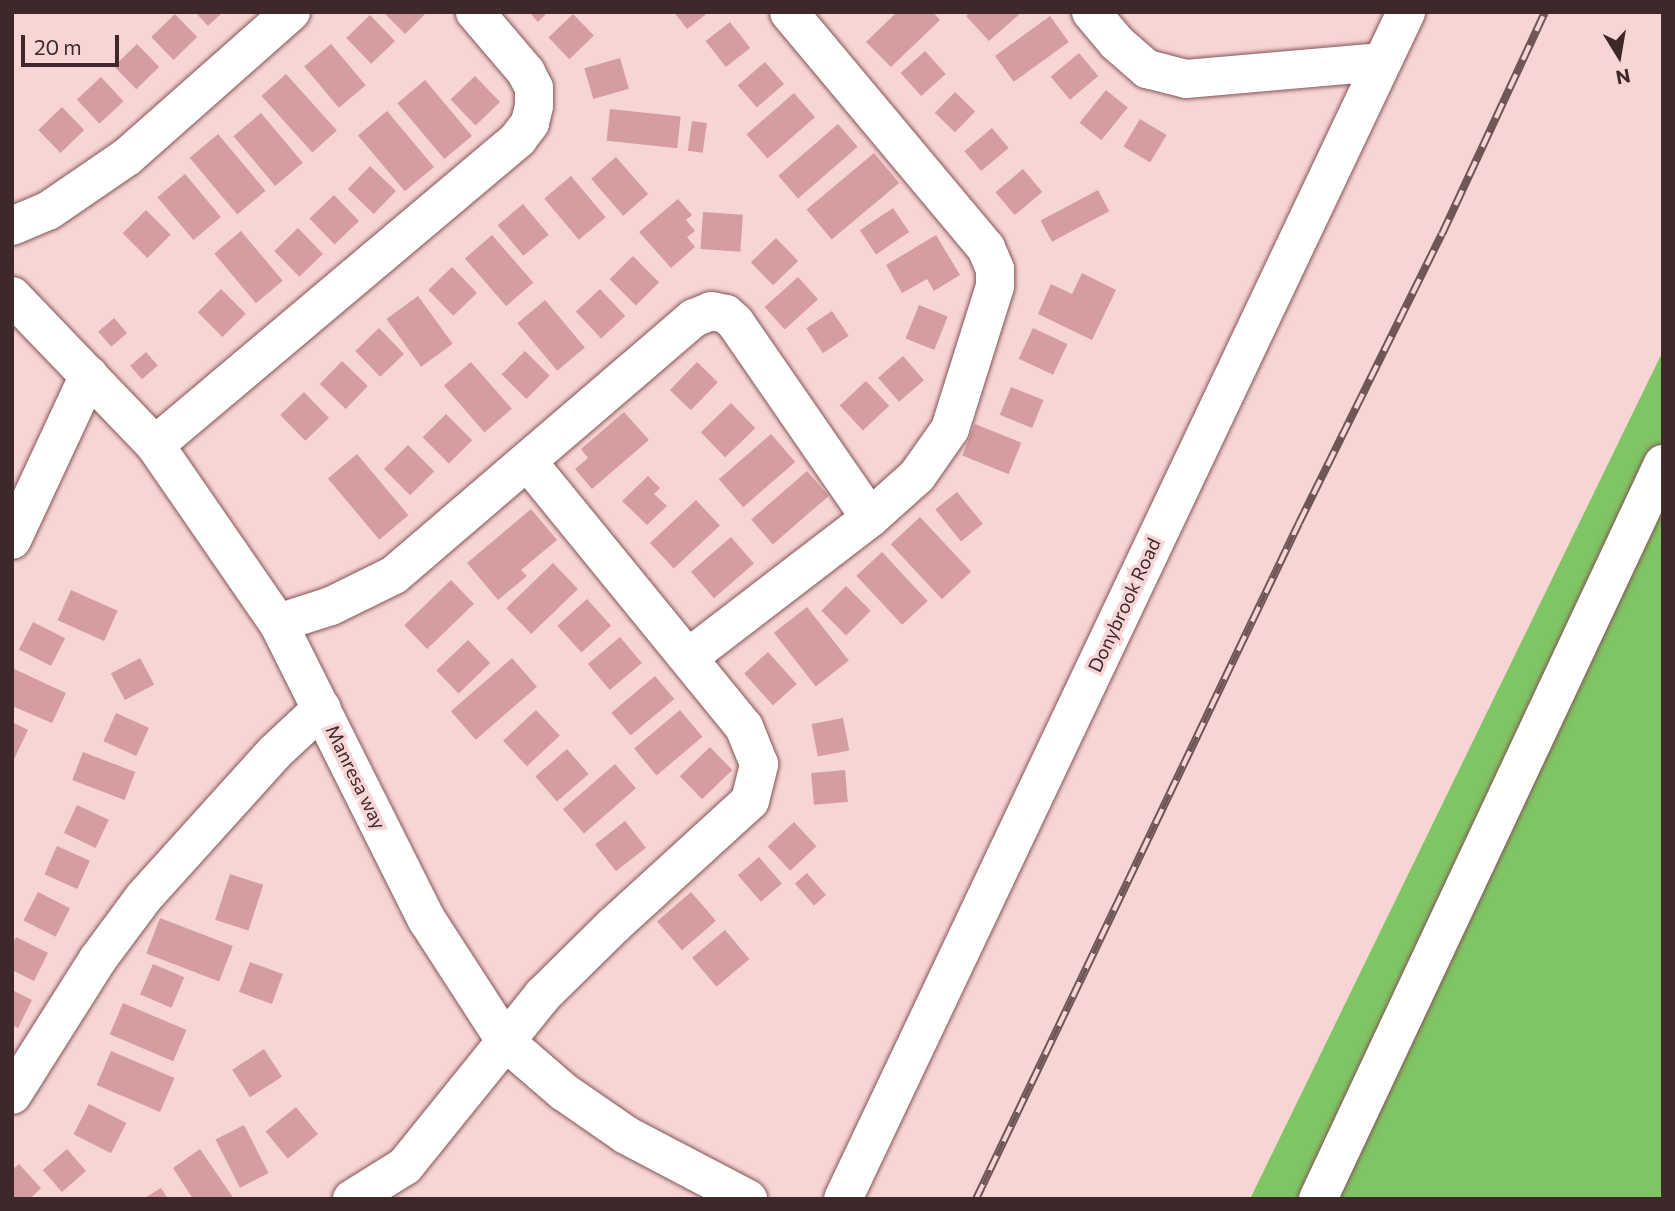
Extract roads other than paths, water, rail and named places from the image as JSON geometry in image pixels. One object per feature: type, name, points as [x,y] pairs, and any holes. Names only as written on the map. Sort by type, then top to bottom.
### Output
[{"type":"street","points":[[12,226],[47,211],[102,176],[159,132],[292,12]]},
{"type":"street","points":[[155,446],[518,139],[530,123],[534,89],[526,72],[475,12]]},
{"type":"street","points":[[689,657],[870,518],[917,476],[950,429],[995,286],[995,269],[986,248],[789,12]]},
{"type":"street","points":[[1091,12],[1117,43],[1147,69],[1186,79],[1382,62]]},
{"type":"street","name":"Donybrook Road","points":[[843,1199],[1406,12]]},
{"type":"street","name":"Manresa way","points":[[12,296],[155,446],[278,623],[323,708],[427,920],[506,1042],[564,1092],[626,1135],[748,1199]]},
{"type":"street","points":[[278,623],[331,606],[394,575],[694,318],[711,311],[726,314],[735,322],[870,518]]},
{"type":"street","points":[[12,540],[89,375]]},
{"type":"street","points":[[352,1199],[404,1166],[543,995],[604,934],[750,802],[759,764],[744,727],[527,461]]},
{"type":"street","points":[[1318,1199],[1663,464]]},
{"type":"street","points":[[12,1095],[98,958],[144,897],[275,752],[323,708]]},
{"type":"railway","points":[[976,1199],[1299,523],[1442,234],[1545,12]]}]
